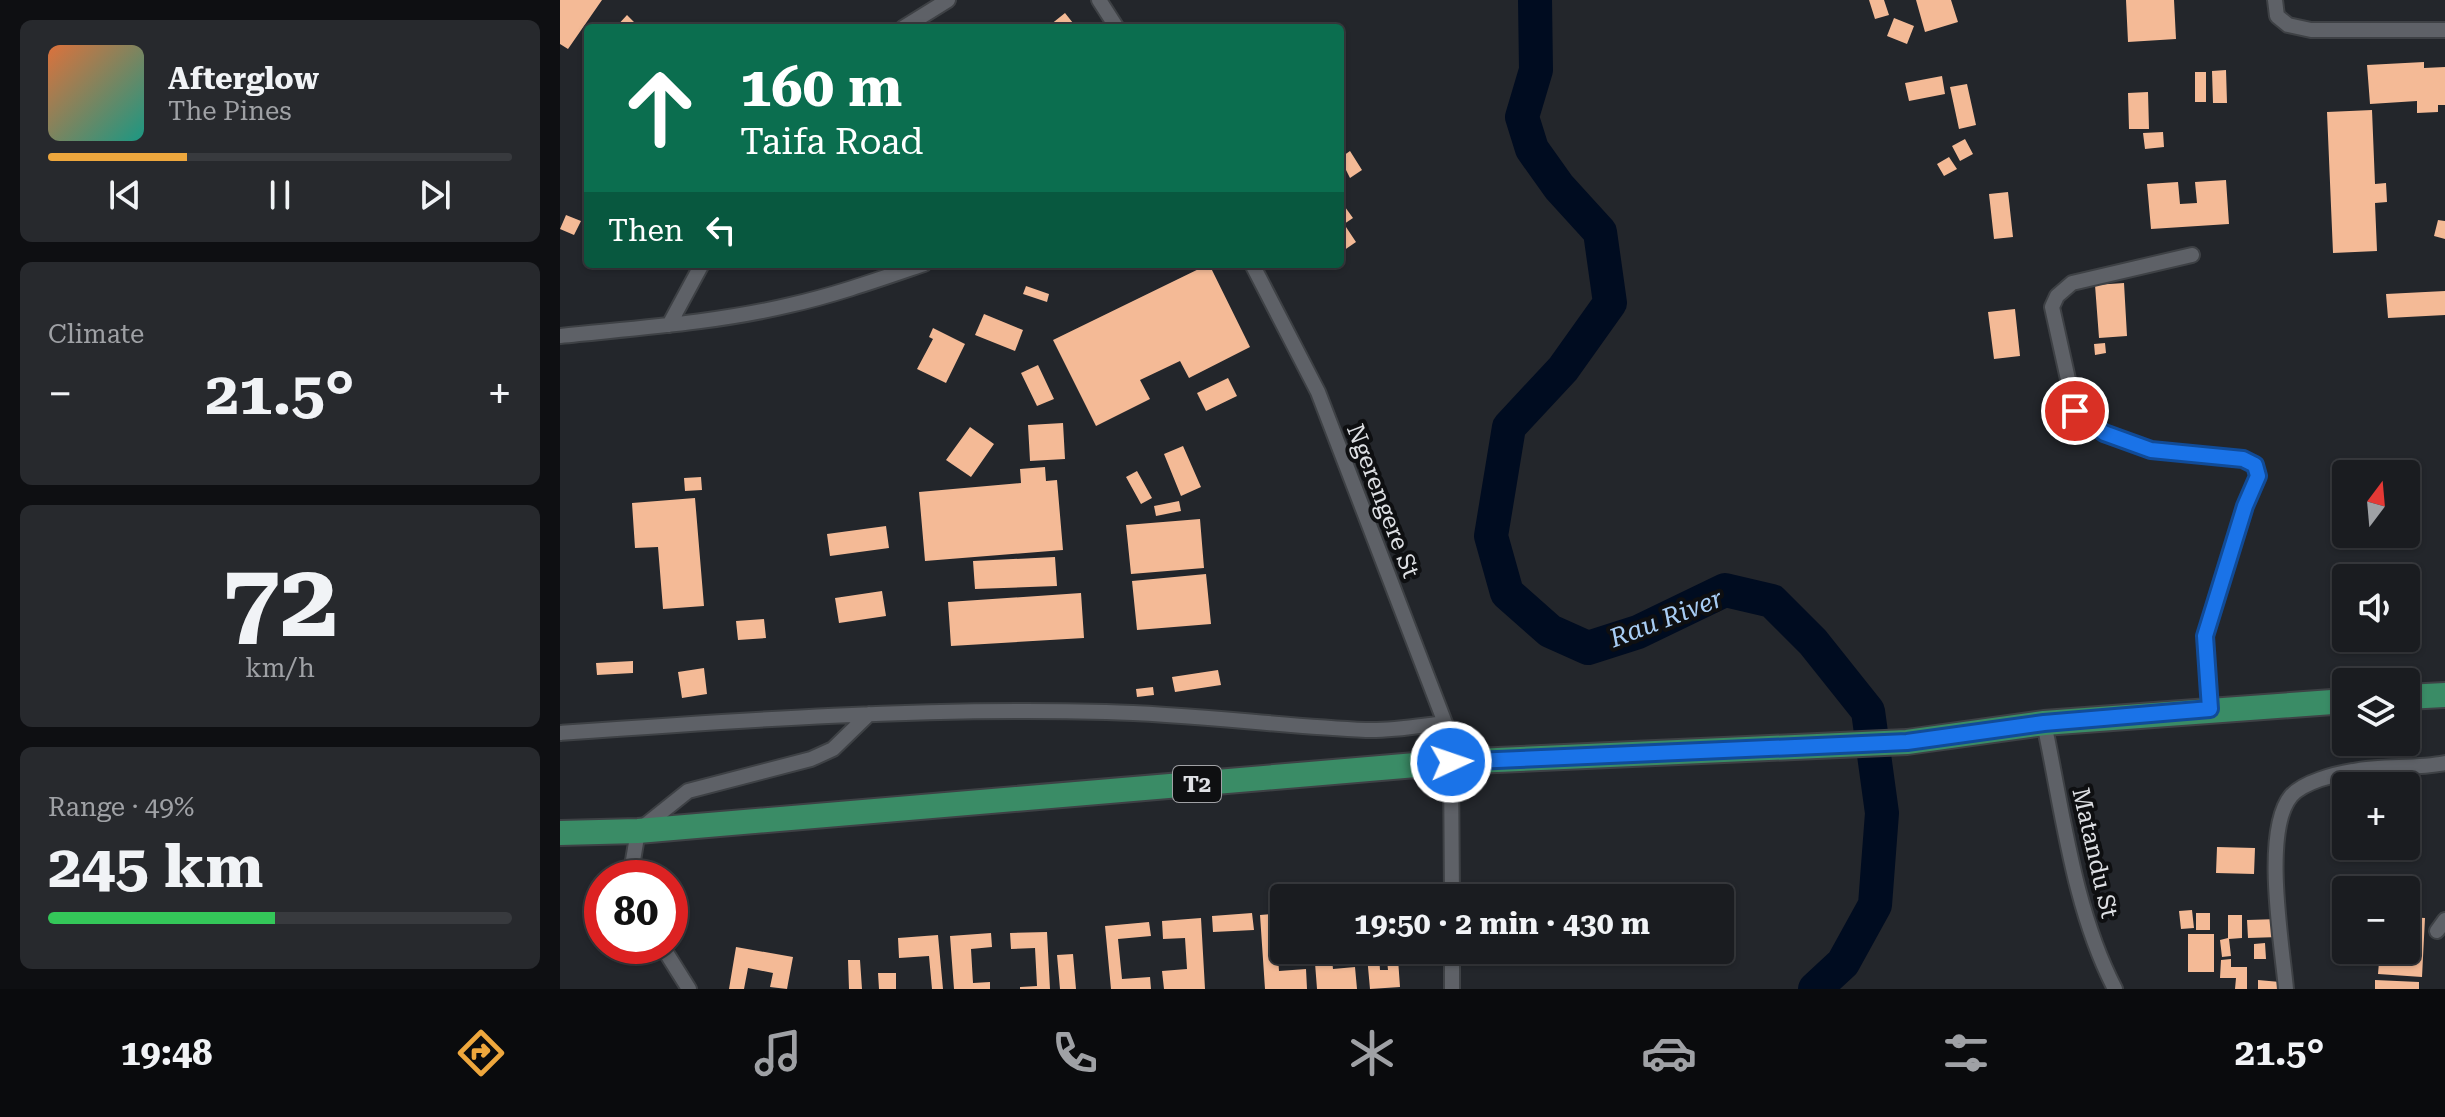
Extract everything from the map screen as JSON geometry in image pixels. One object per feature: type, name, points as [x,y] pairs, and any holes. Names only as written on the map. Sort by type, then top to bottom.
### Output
[{"type":"highway","points":[[2420,696],[2445,695]]},
{"type":"highway","name":"T2","points":[[560,833],[638,831],[1451,762],[1907,742],[2044,723],[2332,702]]},
{"type":"street","points":[[909,24],[948,0]]},
{"type":"street","points":[[1099,0],[1114,24]]},
{"type":"street","points":[[2275,0],[2277,16],[2288,25],[2311,30],[2445,30]]},
{"type":"street","points":[[2192,255],[2072,283],[2057,296],[2052,307],[2075,411],[2104,433],[2151,450],[2243,459],[2255,465],[2258,476],[2245,506],[2205,636],[2210,709]]},
{"type":"street","points":[[669,325],[700,268]]},
{"type":"street","points":[[560,336],[669,325],[788,306],[912,268]]},
{"type":"street","name":"Ngerengere St","points":[[1254,268],[1318,392],[1445,723],[1451,762],[1452,884]]},
{"type":"street","points":[[560,733],[763,718],[1102,711],[1369,730],[1445,723]]},
{"type":"street","points":[[633,860],[638,831],[688,791],[811,759],[833,749],[869,714]]},
{"type":"street","name":"Matandu St","points":[[2044,723],[2085,916],[2099,959],[2115,989]]},
{"type":"street","points":[[2286,989],[2275,857],[2283,810],[2293,794],[2310,784],[2354,771],[2445,763]]},
{"type":"street","points":[[673,964],[689,989]]},
{"type":"street","points":[[1452,964],[1452,989]]},
{"type":"building","points":[[560,0],[602,0],[568,49],[560,44]]},
{"type":"building","points":[[1869,0],[1884,0],[1889,15],[1875,19]]},
{"type":"building","points":[[1916,0],[1951,0],[1958,22],[1925,32]]},
{"type":"building","points":[[2126,0],[2174,0],[2176,39],[2128,42]]},
{"type":"building","points":[[1065,13],[1074,24],[1051,24]]},
{"type":"building","points":[[627,15],[636,24],[619,24]]},
{"type":"building","points":[[1894,18],[1914,26],[1907,44],[1887,36]]},
{"type":"building","points":[[2424,62],[2424,68],[2445,67],[2445,105],[2438,105],[2438,112],[2417,113],[2417,101],[2370,104],[2367,65]]},
{"type":"building","points":[[2226,70],[2227,103],[2213,103],[2212,71]]},
{"type":"building","points":[[2195,72],[2206,72],[2206,102],[2195,102]]},
{"type":"building","points":[[1942,76],[1945,94],[1909,101],[1905,83]]},
{"type":"building","points":[[1967,84],[1976,125],[1959,129],[1950,87]]},
{"type":"building","points":[[2148,92],[2149,129],[2129,129],[2128,93]]},
{"type":"building","points":[[2372,110],[2375,184],[2386,183],[2387,202],[2375,203],[2377,251],[2333,253],[2327,112]]},
{"type":"building","points":[[2163,132],[2164,147],[2145,149],[2143,133]]},
{"type":"building","points":[[1965,139],[1973,154],[1960,161],[1952,146]]},
{"type":"building","points":[[1350,151],[1362,170],[1350,178],[1344,166],[1344,155]]},
{"type":"building","points":[[1949,157],[1957,169],[1944,176],[1937,164]]},
{"type":"building","points":[[2226,180],[2229,224],[2151,229],[2147,184],[2178,182],[2180,204],[2197,203],[2195,182]]},
{"type":"building","points":[[2008,192],[2013,237],[1994,239],[1989,194]]},
{"type":"building","points":[[1344,206],[1353,218],[1344,224]]},
{"type":"building","points":[[566,215],[581,221],[574,235],[560,229]]},
{"type":"building","points":[[2438,220],[2445,221],[2445,239],[2434,236]]},
{"type":"building","points":[[1344,224],[1356,242],[1344,250]]},
{"type":"building","points":[[1201,268],[1211,268],[1250,347],[1189,378],[1180,361],[1140,380],[1150,399],[1096,426],[1053,340]]},
{"type":"building","points":[[2124,283],[2127,336],[2099,338],[2095,285]]},
{"type":"building","points":[[1026,286],[1049,294],[1047,302],[1023,294]]},
{"type":"building","points":[[2445,291],[2445,315],[2388,318],[2386,294]]},
{"type":"building","points":[[2015,309],[2020,356],[1994,359],[1988,312]]},
{"type":"building","points":[[984,314],[1023,330],[1015,351],[975,335]]},
{"type":"building","points":[[933,328],[965,344],[946,383],[917,369],[933,339],[929,337]]},
{"type":"building","points":[[2105,343],[2106,353],[2095,355],[2094,344]]},
{"type":"building","points":[[1038,365],[1054,399],[1037,406],[1021,373]]},
{"type":"building","points":[[1228,378],[1237,396],[1206,411],[1197,393]]},
{"type":"building","points":[[1063,423],[1065,459],[1030,461],[1028,425]]},
{"type":"building","points":[[970,427],[994,444],[971,477],[946,460]]},
{"type":"building","points":[[1183,446],[1201,487],[1181,496],[1164,454]]},
{"type":"building","points":[[1045,467],[1046,481],[1057,480],[1063,550],[925,561],[919,492],[1021,483],[1020,469]]},
{"type":"building","points":[[1137,471],[1152,498],[1141,504],[1126,477]]},
{"type":"building","points":[[701,477],[702,490],[685,491],[684,478]]},
{"type":"building","points":[[695,498],[704,606],[663,609],[658,547],[635,548],[632,503]]},
{"type":"building","points":[[1179,501],[1181,511],[1156,516],[1154,506]]},
{"type":"building","points":[[1200,519],[1204,568],[1131,574],[1126,525]]},
{"type":"building","points":[[886,526],[889,548],[830,556],[827,534]]},
{"type":"building","points":[[1055,557],[1057,586],[975,589],[973,561]]},
{"type":"building","points":[[1206,574],[1211,624],[1137,630],[1132,581]]},
{"type":"building","points":[[882,591],[886,616],[839,623],[835,598]]},
{"type":"building","points":[[1081,593],[1084,638],[951,646],[948,602]]},
{"type":"building","points":[[764,619],[766,638],[738,640],[736,621]]},
{"type":"building","points":[[633,661],[633,673],[597,675],[596,663]]},
{"type":"building","points":[[704,668],[707,694],[682,698],[678,672]]},
{"type":"building","points":[[1218,670],[1221,685],[1175,692],[1172,677]]},
{"type":"building","points":[[1153,687],[1154,695],[1137,697],[1136,689]]},
{"type":"building","points":[[2217,847],[2255,848],[2254,874],[2216,873]]},
{"type":"building","points":[[2192,910],[2194,928],[2181,929],[2179,911]]},
{"type":"building","points":[[1252,913],[1254,930],[1213,932],[1212,916]]},
{"type":"building","points":[[2196,913],[2210,913],[2210,930],[2196,930]]},
{"type":"building","points":[[1270,914],[1270,964],[1278,964],[1279,971],[1306,969],[1307,989],[1265,989],[1260,915]]},
{"type":"building","points":[[2228,915],[2242,915],[2242,938],[2229,939],[2231,956],[2222,957],[2220,940],[2228,938]]},
{"type":"building","points":[[1201,918],[1205,989],[1164,989],[1162,971],[1187,969],[1185,938],[1163,939],[1162,921]]},
{"type":"building","points":[[2420,918],[2425,918],[2422,977],[2378,974],[2379,964],[2420,964]]},
{"type":"building","points":[[2279,919],[2279,937],[2248,938],[2247,920]]},
{"type":"building","points":[[1149,922],[1151,936],[1118,939],[1122,979],[1150,977],[1151,989],[1111,989],[1105,926]]},
{"type":"building","points":[[1047,932],[1050,989],[1020,989],[1037,986],[1035,948],[1011,949],[1010,933]]},
{"type":"building","points":[[991,933],[992,947],[971,949],[973,983],[990,982],[990,989],[954,989],[950,936]]},
{"type":"building","points":[[2188,934],[2214,934],[2214,972],[2188,972]]},
{"type":"building","points":[[938,935],[943,989],[932,989],[929,956],[899,958],[898,938]]},
{"type":"building","points":[[2265,943],[2266,959],[2254,959],[2254,944]]},
{"type":"building","points":[[736,947],[793,957],[787,989],[770,987],[773,973],[748,968],[744,989],[729,989]]},
{"type":"building","points":[[1073,954],[1076,989],[1060,989],[1057,955]]},
{"type":"building","points":[[2231,959],[2231,967],[2247,967],[2247,989],[2235,989],[2236,978],[2220,978],[2221,960]]},
{"type":"building","points":[[848,960],[860,960],[862,989],[849,989]]},
{"type":"building","points":[[1315,964],[1332,964],[1333,969],[1355,967],[1357,989],[1317,989]]},
{"type":"building","points":[[1368,964],[1380,964],[1380,970],[1388,970],[1387,964],[1398,964],[1400,987],[1370,989]]},
{"type":"building","points":[[878,973],[896,973],[896,989],[879,989]]},
{"type":"building","points":[[2258,980],[2280,982],[2279,989],[2258,989]]},
{"type":"building","points":[[2375,980],[2419,982],[2419,989],[2375,989]]},
{"type":"waterway","name":"Rau River","points":[[1535,0],[1536,70],[1522,117],[1532,149],[1559,187],[1600,232],[1610,303],[1563,369],[1509,427],[1491,536],[1507,593],[1550,631],[1588,648],[1638,632],[1725,590],[1772,601],[1813,642],[1868,711],[1882,813],[1875,905],[1843,963],[1815,989]]},
{"type":"route","points":[[1451,762],[1907,742],[2044,723],[2210,709],[2205,636],[2245,506],[2258,476],[2255,465],[2243,459],[2151,450],[2104,433],[2075,411]]}]
